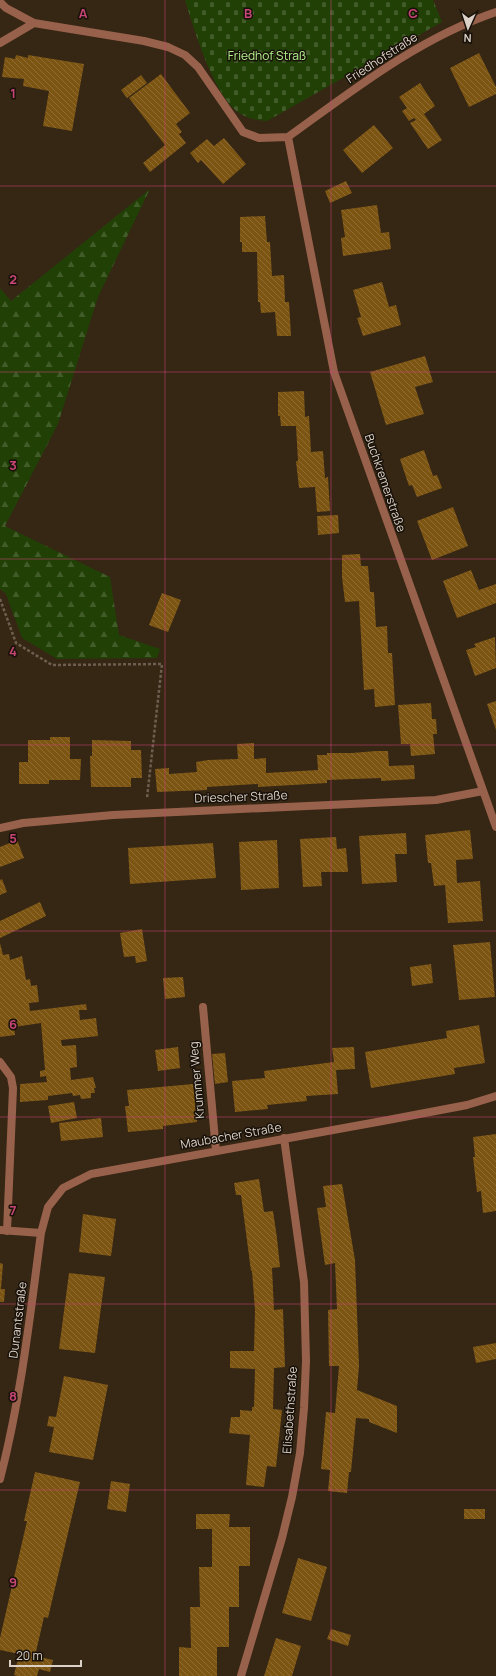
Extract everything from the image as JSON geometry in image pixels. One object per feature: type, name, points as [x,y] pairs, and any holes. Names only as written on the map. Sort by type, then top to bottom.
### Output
[{"type":"street","points":[[0,2],[6,8],[34,23],[144,41],[168,47],[185,55],[198,67],[243,132],[259,138],[288,137]]},
{"type":"street","name":"Friedhofstraße","points":[[288,137],[373,77],[442,34],[496,12]]},
{"type":"street","points":[[0,44],[34,23]]},
{"type":"street","name":"Buchkremerstraße","points":[[288,137],[334,372],[496,827]]},
{"type":"street","name":"Driescher Straße","points":[[0,828],[30,822],[145,813],[436,800],[483,791]]},
{"type":"street","name":"Krummer Weg","points":[[203,1007],[216,1152]]},
{"type":"street","points":[[0,1062],[10,1077],[13,1088],[4,1231],[41,1233]]},
{"type":"street","name":"Maubacher Straße","points":[[41,1233],[48,1207],[63,1188],[91,1174],[460,1106],[496,1096]]},
{"type":"street","name":"Elisabethstraße","points":[[241,1676],[282,1538],[292,1497],[300,1453],[304,1408],[304,1282],[284,1138]]},
{"type":"street","name":"Dunantstraße","points":[[0,1479],[26,1354],[41,1233]]},
{"type":"path","points":[[0,599],[16,643],[52,665],[162,664],[145,813]]},
{"type":"green space","name":"Friedhof Straß","points":[[185,0],[433,0],[442,22],[267,121],[253,119],[241,114],[231,106],[222,94],[206,62]]},
{"type":"green space","points":[[150,189],[98,297],[58,424],[5,526],[110,577],[119,635],[160,649],[157,658],[57,659],[22,638],[6,594],[0,589],[0,288],[11,301]]},
{"type":"building","points":[[479,53],[496,87],[496,94],[469,107],[450,68]]},
{"type":"building","points":[[16,55],[28,58],[28,55],[84,64],[72,131],[43,126],[49,91],[23,86],[24,79],[2,77],[5,57],[15,59]]},
{"type":"building","points":[[161,74],[190,113],[176,124],[182,132],[179,134],[186,143],[150,172],[143,163],[165,145],[129,98]]},
{"type":"building","points":[[141,75],[147,83],[127,98],[121,90]]},
{"type":"building","points":[[420,83],[435,106],[424,114],[442,140],[428,149],[410,123],[416,120],[414,118],[409,121],[402,111],[407,108],[399,97]]},
{"type":"building","points":[[374,125],[393,148],[362,173],[343,150]]},
{"type":"building","points":[[224,138],[246,164],[223,184],[201,160],[198,163],[190,153],[207,139],[214,146]]},
{"type":"building","points":[[346,181],[352,193],[330,203],[325,191]]},
{"type":"building","points":[[377,205],[381,233],[389,232],[391,249],[343,256],[341,238],[345,237],[341,210]]},
{"type":"building","points":[[265,216],[267,242],[270,242],[272,276],[284,275],[285,302],[289,302],[291,336],[277,336],[275,312],[261,313],[260,302],[258,302],[257,252],[242,252],[242,242],[240,242],[240,217]]},
{"type":"building","points":[[382,282],[389,307],[396,305],[401,325],[363,336],[357,318],[361,317],[353,290]]},
{"type":"building","points":[[425,356],[433,382],[415,387],[424,414],[386,425],[370,372]]},
{"type":"building","points":[[304,391],[305,417],[309,416],[311,452],[323,451],[325,478],[328,477],[330,511],[317,512],[315,487],[299,488],[296,461],[298,461],[296,426],[281,426],[280,416],[278,416],[278,392]]},
{"type":"building","points":[[424,450],[433,476],[437,475],[442,488],[417,497],[412,485],[409,486],[400,459]]},
{"type":"building","points":[[453,507],[468,546],[432,560],[417,521]]},
{"type":"building","points":[[338,515],[339,533],[318,535],[317,516]]},
{"type":"building","points":[[360,554],[361,566],[368,566],[370,592],[374,592],[376,627],[387,626],[388,653],[392,653],[395,705],[375,707],[374,689],[364,690],[359,601],[345,602],[342,577],[342,555]]},
{"type":"building","points":[[471,570],[479,590],[496,584],[496,603],[457,618],[443,581]]},
{"type":"building","points":[[162,593],[181,600],[168,632],[149,625]]},
{"type":"building","points":[[495,637],[496,668],[475,676],[466,650],[476,647],[474,644]]},
{"type":"building","points":[[496,701],[496,730],[487,704]]},
{"type":"building","points":[[431,703],[432,719],[436,719],[437,734],[433,734],[435,754],[411,756],[410,744],[401,744],[398,705]]},
{"type":"building","points":[[50,737],[70,737],[70,759],[81,759],[80,780],[49,780],[49,784],[19,784],[19,762],[28,762],[28,740],[50,740]]},
{"type":"building","points":[[92,740],[131,741],[131,750],[141,750],[142,778],[131,778],[131,787],[91,787],[90,756],[92,756]]},
{"type":"building","points":[[254,743],[254,759],[266,758],[266,773],[318,770],[317,755],[327,755],[327,753],[388,751],[389,766],[414,765],[415,779],[381,781],[381,778],[327,780],[327,783],[258,787],[258,784],[207,787],[207,790],[157,792],[155,769],[169,768],[169,774],[197,772],[196,762],[238,759],[237,744]]},
{"type":"building","points":[[470,830],[473,859],[456,860],[457,883],[480,881],[483,921],[448,923],[445,885],[434,886],[431,863],[428,863],[425,835]]},
{"type":"building","points":[[406,833],[407,854],[395,854],[397,882],[362,884],[359,836]]},
{"type":"building","points":[[336,837],[337,849],[346,848],[348,872],[321,872],[322,886],[303,887],[300,839]]},
{"type":"building","points":[[17,840],[24,858],[0,867],[0,847]]},
{"type":"building","points":[[277,840],[279,888],[241,890],[239,842]]},
{"type":"building","points":[[213,843],[216,878],[130,884],[128,848]]},
{"type":"building","points":[[2,879],[7,892],[0,895],[0,880]]},
{"type":"building","points":[[40,902],[46,916],[0,938],[0,921]]},
{"type":"building","points":[[142,929],[147,961],[136,963],[135,956],[124,957],[120,933]]},
{"type":"building","points":[[490,942],[495,997],[459,1000],[453,945]]},
{"type":"building","points":[[0,943],[3,955],[9,954],[10,960],[22,956],[26,980],[30,979],[31,986],[37,985],[39,1002],[29,1003],[30,1011],[86,1004],[87,1010],[79,1010],[80,1020],[96,1018],[98,1036],[61,1040],[62,1046],[76,1045],[77,1067],[70,1068],[71,1080],[93,1077],[96,1088],[94,1088],[95,1093],[91,1093],[91,1098],[81,1099],[80,1095],[73,1096],[72,1093],[48,1096],[48,1100],[20,1102],[20,1084],[47,1082],[46,1076],[40,1077],[40,1071],[45,1070],[41,1023],[14,1027],[15,1035],[0,1037]]},
{"type":"building","points":[[431,964],[433,983],[412,986],[410,967]]},
{"type":"building","points":[[183,977],[185,997],[165,999],[163,978]]},
{"type":"building","points":[[479,1025],[485,1063],[454,1068],[455,1074],[371,1088],[365,1052],[447,1038],[446,1031]]},
{"type":"building","points":[[178,1047],[180,1068],[158,1071],[155,1050]]},
{"type":"building","points":[[354,1047],[355,1069],[336,1070],[338,1094],[306,1096],[307,1101],[267,1105],[268,1109],[235,1112],[232,1081],[265,1078],[264,1071],[334,1062],[332,1048]]},
{"type":"building","points":[[225,1053],[228,1082],[215,1084],[212,1054]]},
{"type":"building","points":[[193,1084],[197,1122],[163,1126],[163,1129],[128,1132],[125,1106],[129,1106],[127,1090]]},
{"type":"building","points":[[74,1102],[77,1118],[51,1123],[48,1106]]},
{"type":"building","points":[[101,1118],[103,1137],[61,1141],[59,1123]]},
{"type":"building","points":[[496,1134],[496,1211],[483,1213],[481,1191],[477,1192],[473,1157],[475,1157],[473,1137]]},
{"type":"building","points":[[259,1179],[264,1212],[273,1211],[277,1238],[280,1267],[272,1268],[274,1310],[283,1309],[285,1367],[274,1368],[273,1409],[282,1410],[276,1467],[267,1466],[264,1487],[246,1485],[250,1435],[229,1433],[231,1417],[240,1417],[240,1410],[252,1411],[252,1407],[254,1407],[255,1369],[230,1368],[230,1351],[254,1351],[255,1310],[252,1271],[241,1195],[236,1195],[234,1183]]},
{"type":"building","points":[[342,1184],[355,1260],[359,1366],[357,1390],[397,1406],[397,1433],[369,1422],[369,1419],[356,1418],[351,1472],[349,1472],[347,1493],[328,1491],[330,1470],[321,1469],[326,1412],[335,1413],[339,1366],[329,1366],[328,1310],[337,1309],[335,1263],[325,1265],[317,1208],[326,1207],[323,1186]]},
{"type":"building","points":[[83,1214],[116,1219],[111,1256],[79,1252]]},
{"type":"building","points":[[0,1263],[3,1264],[1,1289],[5,1289],[4,1302],[0,1302]]},
{"type":"building","points":[[69,1273],[105,1277],[95,1353],[59,1349]]},
{"type":"building","points":[[496,1343],[496,1359],[476,1363],[473,1347]]},
{"type":"building","points":[[64,1376],[108,1385],[93,1460],[49,1452],[54,1427],[47,1426],[49,1416],[56,1417]]},
{"type":"building","points":[[35,1472],[80,1482],[48,1618],[44,1617],[35,1656],[53,1660],[50,1672],[39,1669],[37,1676],[17,1676],[14,1675],[19,1654],[0,1650],[0,1638],[27,1521],[24,1521]]},
{"type":"building","points":[[111,1481],[130,1484],[126,1512],[107,1509]]},
{"type":"building","points":[[464,1509],[485,1509],[485,1519],[464,1519]]},
{"type":"building","points":[[196,1514],[230,1514],[229,1527],[250,1527],[250,1566],[239,1566],[239,1607],[229,1607],[229,1647],[217,1647],[217,1676],[179,1676],[179,1647],[191,1648],[190,1607],[200,1607],[199,1567],[212,1567],[212,1529],[196,1529]]},
{"type":"building","points":[[298,1558],[327,1567],[311,1621],[282,1613]]},
{"type":"building","points":[[331,1629],[351,1635],[348,1646],[327,1639]]},
{"type":"building","points":[[276,1638],[301,1646],[292,1676],[264,1676]]}]
